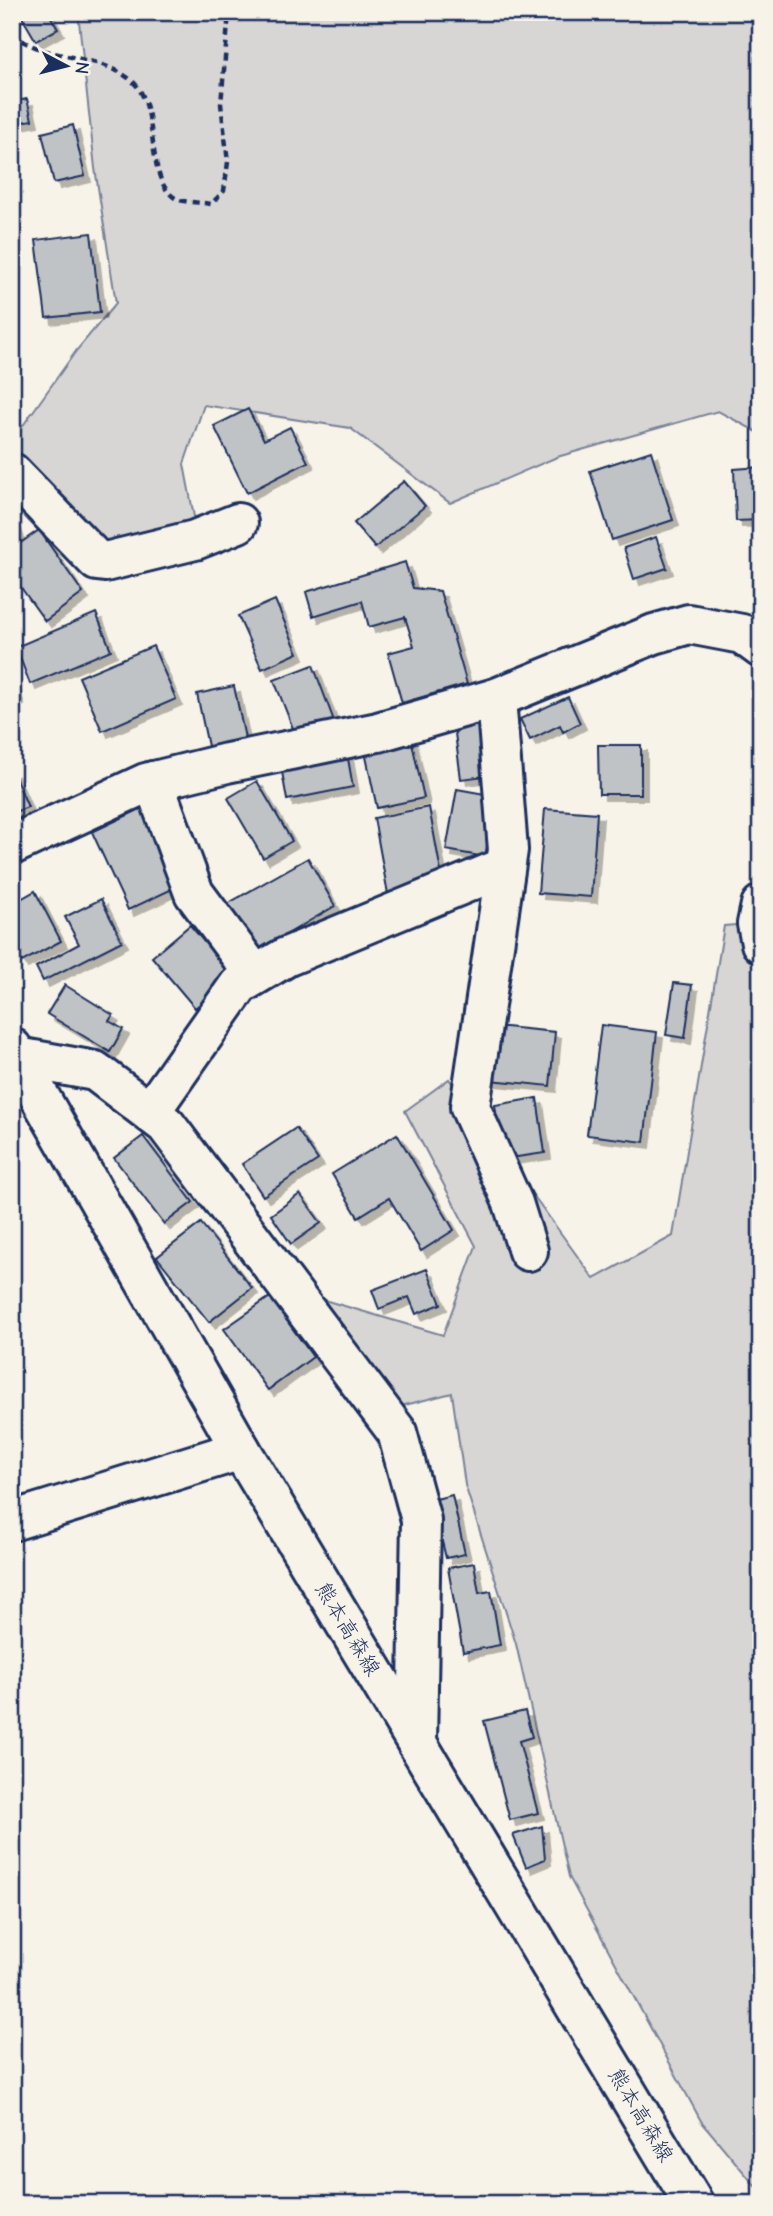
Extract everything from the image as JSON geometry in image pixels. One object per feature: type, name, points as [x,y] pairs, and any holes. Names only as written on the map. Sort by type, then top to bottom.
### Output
[{"type":"street","points":[[12,473],[97,561],[105,562],[195,540],[238,523]]},
{"type":"street","points":[[12,845],[153,781],[378,732],[496,698],[654,634],[689,624],[742,634],[761,648]]},
{"type":"street","points":[[496,698],[508,850],[470,1107],[513,1203],[528,1251]]},
{"type":"street","points":[[153,781],[194,894],[255,975]]},
{"type":"street","points":[[150,1112],[239,985],[286,957],[505,867]]},
{"type":"street","points":[[761,905],[757,924],[761,943]]},
{"type":"street","points":[[15,1052],[95,1071],[166,1125],[397,1432],[421,1520],[417,1743]]},
{"type":"street","name":"熊本高森線","points":[[15,1052],[241,1450],[694,2204]]},
{"type":"street","points":[[12,1521],[241,1450]]},
{"type":"path","points":[[12,33],[31,45],[106,66],[133,81],[148,109],[157,167],[163,185],[176,199],[211,204],[224,191],[228,162],[221,104],[229,12]]},
{"type":"shaded area","points":[[78,12],[471,12],[480,17],[566,20],[607,12],[743,12],[761,22],[761,434],[718,411],[557,457],[450,503],[350,428],[204,405],[184,464],[195,522],[96,548],[12,455],[12,441],[76,351],[116,303],[95,168]]},
{"type":"shaded area","points":[[761,923],[761,2193],[701,2121],[569,1877],[516,1644],[465,1485],[452,1393],[393,1408],[324,1300],[443,1335],[476,1246],[405,1111],[449,1079],[594,1279],[673,1236],[724,926]]},
{"type":"building","points":[[19,12],[48,12],[58,29],[36,41]]},
{"type":"building","points":[[27,99],[32,120],[12,124],[12,102]]},
{"type":"building","points":[[73,125],[85,176],[54,183],[42,133]]},
{"type":"building","points":[[91,233],[100,312],[46,318],[36,240]]},
{"type":"building","points":[[248,409],[264,440],[290,427],[308,462],[247,493],[214,426]]},
{"type":"building","points":[[651,451],[673,520],[612,540],[590,471]]},
{"type":"building","points":[[761,467],[761,520],[736,521],[734,469]]},
{"type":"building","points":[[404,481],[425,506],[375,548],[354,523]]},
{"type":"building","points":[[12,515],[20,538],[12,541]]},
{"type":"building","points":[[39,530],[83,593],[45,621],[12,575],[12,549]]},
{"type":"building","points":[[656,537],[667,568],[634,579],[624,548]]},
{"type":"building","points":[[405,562],[413,588],[440,591],[467,684],[402,703],[388,653],[414,646],[405,617],[369,627],[362,601],[313,616],[306,592]]},
{"type":"building","points":[[275,600],[298,653],[262,669],[238,616]]},
{"type":"building","points":[[96,613],[111,650],[30,684],[16,647]]},
{"type":"building","points":[[153,646],[176,699],[102,731],[79,677]]},
{"type":"building","points":[[313,665],[334,721],[296,736],[274,680]]},
{"type":"building","points":[[12,676],[18,699],[12,700]]},
{"type":"building","points":[[234,686],[246,743],[209,751],[197,694]]},
{"type":"building","points":[[568,697],[580,723],[563,732],[560,725],[530,740],[520,719]]},
{"type":"building","points":[[486,714],[494,775],[461,779],[453,718]]},
{"type":"building","points":[[411,738],[424,798],[377,808],[364,747]]},
{"type":"building","points":[[598,745],[641,745],[641,794],[599,794]]},
{"type":"building","points":[[347,753],[353,787],[287,800],[281,766]]},
{"type":"building","points":[[12,770],[28,807],[12,813]]},
{"type":"building","points":[[257,781],[292,841],[263,858],[228,798]]},
{"type":"building","points":[[457,789],[496,796],[485,857],[446,850]]},
{"type":"building","points":[[149,805],[185,883],[128,910],[92,832]]},
{"type":"building","points":[[429,807],[443,883],[388,894],[374,818]]},
{"type":"building","points":[[545,809],[597,813],[591,897],[538,893]]},
{"type":"building","points":[[308,858],[335,906],[248,957],[220,908]]},
{"type":"building","points":[[35,891],[61,941],[22,962],[12,944],[12,904]]},
{"type":"building","points":[[101,899],[122,941],[43,981],[36,967],[79,944],[65,917]]},
{"type":"building","points":[[190,925],[233,976],[195,1008],[152,957]]},
{"type":"building","points":[[674,983],[692,985],[685,1038],[666,1035]]},
{"type":"building","points":[[65,985],[113,1015],[109,1021],[123,1029],[110,1052],[47,1014]]},
{"type":"building","points":[[485,1025],[555,1032],[550,1086],[480,1079]]},
{"type":"building","points":[[601,1025],[657,1032],[644,1142],[587,1135]]},
{"type":"building","points":[[537,1098],[545,1153],[503,1159],[495,1105]]},
{"type":"building","points":[[296,1128],[318,1160],[263,1196],[242,1164]]},
{"type":"building","points":[[397,1134],[454,1230],[421,1251],[389,1198],[358,1217],[332,1174]]},
{"type":"building","points":[[143,1136],[193,1202],[164,1224],[114,1158]]},
{"type":"building","points":[[300,1194],[321,1223],[291,1244],[271,1215]]},
{"type":"building","points":[[201,1223],[252,1288],[209,1322],[157,1257]]},
{"type":"building","points":[[427,1269],[441,1304],[416,1314],[409,1297],[379,1309],[372,1290]]},
{"type":"building","points":[[270,1297],[313,1357],[268,1390],[224,1329]]},
{"type":"building","points":[[452,1495],[465,1554],[446,1558],[432,1500]]},
{"type":"building","points":[[474,1563],[479,1593],[491,1591],[500,1645],[463,1652],[448,1568]]},
{"type":"building","points":[[525,1711],[532,1737],[519,1741],[538,1813],[510,1820],[484,1721]]},
{"type":"building","points":[[542,1826],[545,1859],[526,1867],[513,1835]]}]
